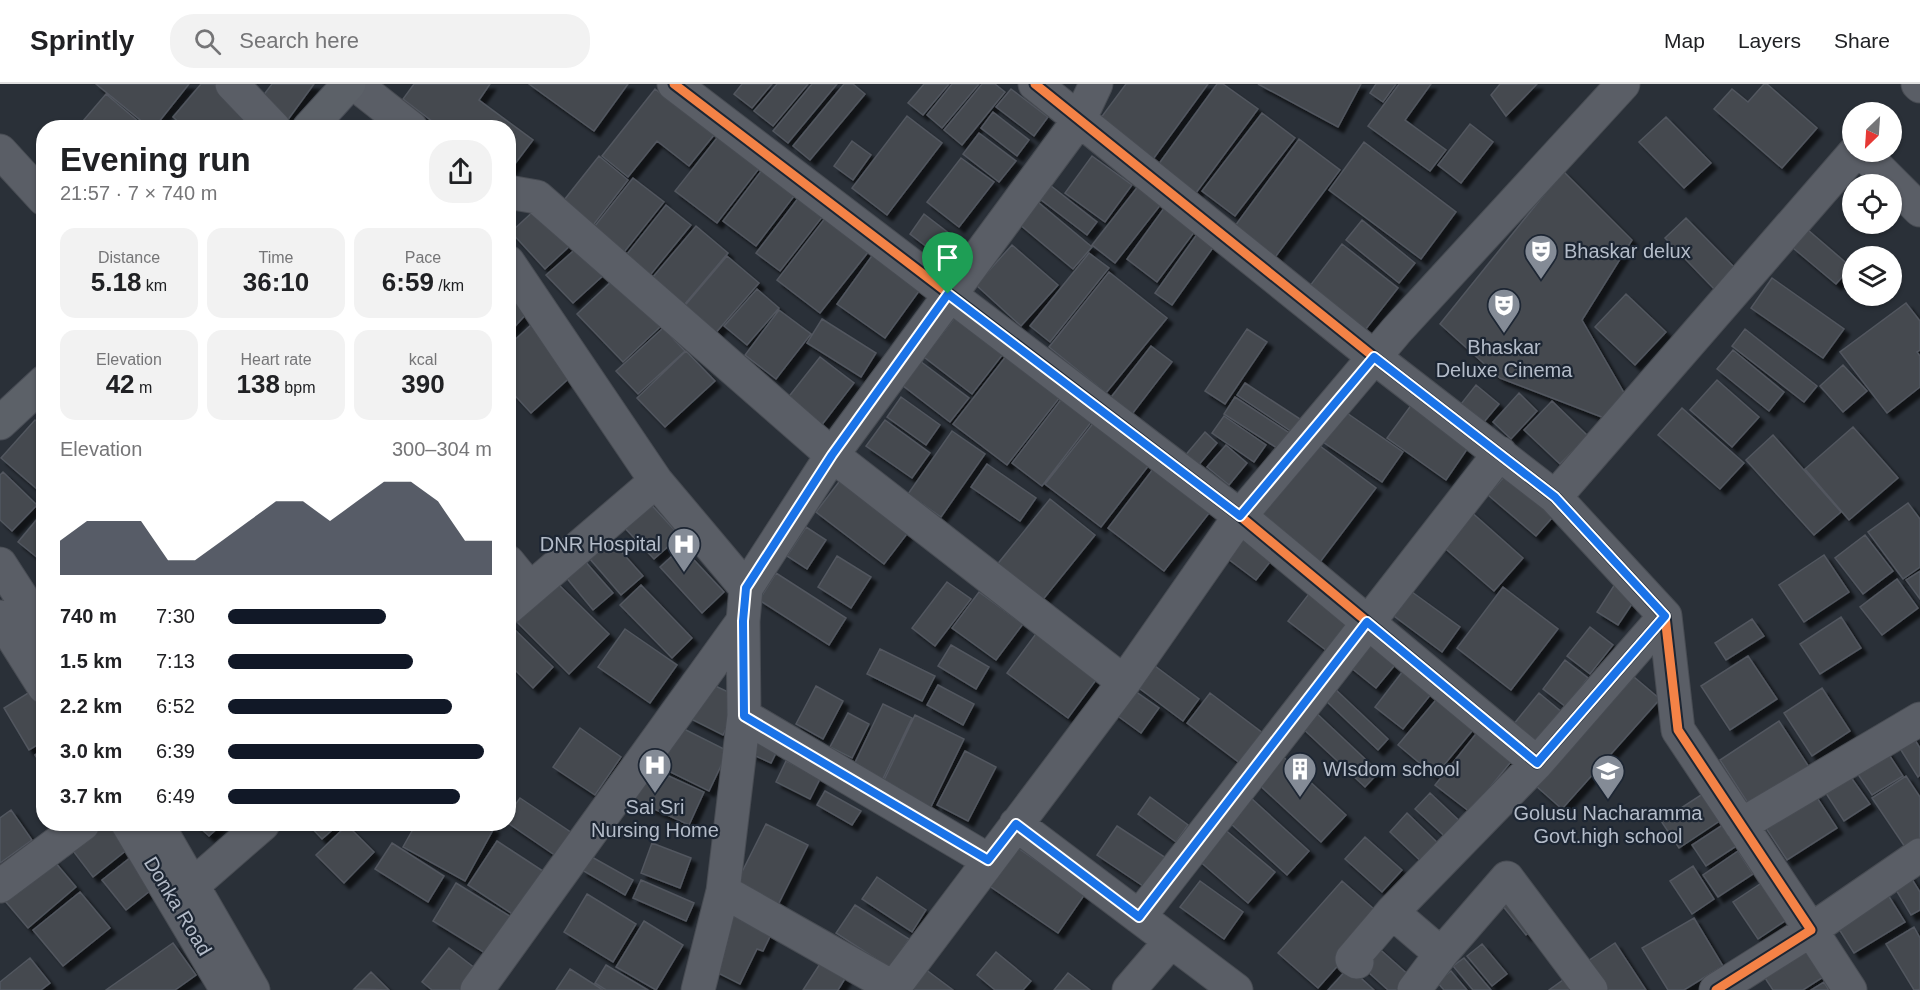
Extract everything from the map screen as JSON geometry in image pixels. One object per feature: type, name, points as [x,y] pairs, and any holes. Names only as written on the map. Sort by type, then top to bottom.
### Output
[{"type":"main road","points":[[316,120],[349,84]]},
{"type":"main road","points":[[0,423],[36,389]]},
{"type":"street","points":[[232,84],[266,120]]},
{"type":"street","points":[[355,84],[401,120]]},
{"type":"street","points":[[674,84],[1240,516],[1537,763]]},
{"type":"street","points":[[1035,84],[1374,357],[1555,497],[1665,616],[1678,730],[1850,990]]},
{"type":"street","points":[[698,990],[723,891],[744,716],[743,621],[746,588],[832,455],[948,294],[1079,120],[1096,84]]},
{"type":"street","points":[[723,891],[893,989],[1124,682],[1240,516],[1374,357],[1491,225],[1623,84]]},
{"type":"street","points":[[0,151],[36,190]]},
{"type":"street","points":[[1555,497],[1846,162]]},
{"type":"street","points":[[1872,162],[1920,210]]},
{"type":"street","points":[[516,193],[537,197],[832,455],[1124,682]]},
{"type":"street","points":[[516,274],[656,481],[746,588]]},
{"type":"street","points":[[1139,917],[1500,453]]},
{"type":"street","points":[[519,599],[656,481]]},
{"type":"street","points":[[0,564],[36,620]]},
{"type":"street","points":[[1357,963],[1352,958],[1392,912],[1537,763],[1665,616]]},
{"type":"street","points":[[0,617],[36,674]]},
{"type":"street","points":[[477,990],[743,621]]},
{"type":"street","points":[[744,716],[988,860]]},
{"type":"street","points":[[1741,825],[1920,719]]},
{"type":"street","points":[[1016,824],[1236,990]]},
{"type":"street","points":[[0,886],[73,831]]},
{"type":"street","name":"Donka Road","points":[[132,831],[226,990]]},
{"type":"street","name":"Donka Road","points":[[161,831],[253,990]]},
{"type":"street","points":[[194,885],[255,831]]},
{"type":"street","points":[[1716,990],[1811,930],[1920,855]]},
{"type":"street","points":[[1414,990],[1441,954],[1507,878],[1591,990]]},
{"type":"street","points":[[1392,912],[1441,954]]},
{"type":"street","points":[[1129,990],[1171,941]]},
{"type":"building","points":[[96,84],[189,84],[160,120],[140,120]]},
{"type":"building","points":[[201,84],[214,84],[256,120],[176,120],[173,117]]},
{"type":"building","points":[[272,84],[314,84],[288,120],[259,101]]},
{"type":"building","points":[[414,84],[490,84],[479,100],[506,120],[431,120],[403,99]]},
{"type":"building","points":[[529,84],[628,84],[594,131]]},
{"type":"building","points":[[742,84],[772,84],[752,108],[734,94]]},
{"type":"building","points":[[777,84],[808,84],[773,126],[754,111]]},
{"type":"building","points":[[812,84],[837,84],[788,143],[773,131]]},
{"type":"building","points":[[844,84],[853,84],[865,94],[810,160],[793,146]]},
{"type":"building","points":[[924,84],[949,84],[923,115],[908,103]]},
{"type":"building","points":[[952,84],[979,84],[942,128],[927,115]]},
{"type":"building","points":[[982,84],[995,84],[1005,92],[962,145],[944,130]]},
{"type":"building","points":[[1126,84],[1208,84],[1151,162],[1097,123]]},
{"type":"building","points":[[1217,84],[1223,84],[1258,109],[1193,197],[1155,169]]},
{"type":"building","points":[[1258,84],[1361,84],[1338,127]]},
{"type":"building","points":[[1376,84],[1396,84],[1383,102],[1370,93]]},
{"type":"building","points":[[1399,84],[1431,84],[1405,120],[1446,150],[1430,171],[1368,126]]},
{"type":"building","points":[[1500,84],[1537,84],[1506,116],[1491,95]]},
{"type":"building","points":[[1764,84],[1767,84],[1817,128],[1782,168],[1714,109],[1732,89],[1748,102]]},
{"type":"building","points":[[655,89],[714,135],[689,166],[657,141],[628,177],[602,156]]},
{"type":"building","points":[[1011,89],[1048,117],[1034,136],[996,107]]},
{"type":"building","points":[[106,94],[137,120],[84,120]]},
{"type":"building","points":[[993,112],[1029,140],[1017,156],[981,128]]},
{"type":"building","points":[[1262,113],[1295,138],[1235,216],[1202,191]]},
{"type":"building","points":[[907,116],[942,143],[887,215],[852,188]]},
{"type":"building","points":[[1666,117],[1711,163],[1684,188],[1639,142]]},
{"type":"building","points":[[1470,124],[1493,142],[1461,183],[1438,165]]},
{"type":"building","points":[[516,127],[533,140],[516,162]]},
{"type":"building","points":[[979,133],[1016,161],[999,182],[963,154]]},
{"type":"building","points":[[720,134],[761,166],[717,223],[675,191]]},
{"type":"building","points":[[1299,139],[1340,170],[1273,260],[1232,230]]},
{"type":"building","points":[[852,141],[871,155],[853,180],[834,166]]},
{"type":"building","points":[[1364,142],[1456,212],[1421,259],[1329,190]]},
{"type":"building","points":[[599,156],[628,180],[591,228],[561,204]]},
{"type":"building","points":[[1092,156],[1132,185],[1105,222],[1065,193]]},
{"type":"building","points":[[961,158],[994,182],[959,227],[927,202]]},
{"type":"building","points":[[765,166],[798,191],[756,246],[723,221]]},
{"type":"building","name":"Bhaskar delux","points":[[1563,171],[1632,240],[1582,320],[1627,398],[1607,419],[1500,378],[1440,324]]},
{"type":"building","points":[[633,178],[664,202],[621,256],[590,232]]},
{"type":"building","points":[[1046,182],[1097,222],[1087,235],[1036,196]]},
{"type":"building","points":[[1139,185],[1162,203],[1115,263],[1092,245]]},
{"type":"building","points":[[799,197],[823,216],[780,271],[756,253]]},
{"type":"building","points":[[1032,197],[1092,247],[1073,269],[1013,219]]},
{"type":"building","points":[[1167,204],[1198,227],[1157,282],[1127,259]]},
{"type":"building","points":[[666,205],[691,225],[647,279],[623,259]]},
{"type":"building","points":[[539,206],[573,243],[545,269],[516,237],[516,227]]},
{"type":"building","points":[[924,214],[955,238],[940,257],[910,234]]},
{"type":"building","points":[[826,217],[869,251],[820,313],[777,280]]},
{"type":"building","points":[[1686,218],[1737,270],[1716,291],[1665,238]]},
{"type":"building","points":[[1362,220],[1415,263],[1399,283],[1346,240]]},
{"type":"building","points":[[696,226],[728,253],[679,311],[647,284]]},
{"type":"building","points":[[1200,230],[1217,242],[1172,305],[1155,293]]},
{"type":"building","points":[[1808,230],[1842,259],[1842,277],[1836,284],[1793,248]]},
{"type":"building","points":[[1342,244],[1398,288],[1362,334],[1306,291]]},
{"type":"building","points":[[580,245],[606,273],[573,303],[546,275]]},
{"type":"building","points":[[1012,245],[1058,285],[1021,326],[976,285]]},
{"type":"building","points":[[874,253],[922,287],[885,338],[837,304]]},
{"type":"building","points":[[1089,253],[1109,268],[1050,342],[1030,326]]},
{"type":"building","points":[[727,256],[759,283],[713,336],[682,309]]},
{"type":"building","points":[[1109,272],[1167,318],[1106,393],[1049,347]]},
{"type":"building","points":[[615,278],[661,326],[623,362],[577,314]]},
{"type":"building","points":[[1772,278],[1844,329],[1823,358],[1751,308]]},
{"type":"building","points":[[757,289],[779,308],[747,345],[724,326]]},
{"type":"building","points":[[1626,294],[1666,332],[1635,365],[1595,327]]},
{"type":"building","points":[[516,300],[529,311],[516,325]]},
{"type":"building","points":[[1906,303],[1920,321],[1920,350],[1917,352],[1920,356],[1920,387],[1887,413],[1840,352]]},
{"type":"building","points":[[779,310],[811,334],[776,379],[745,355]]},
{"type":"building","points":[[959,312],[1007,349],[972,394],[924,357]]},
{"type":"building","points":[[822,319],[876,353],[861,377],[807,343]]},
{"type":"building","points":[[532,324],[576,372],[531,413],[516,397],[516,339]]},
{"type":"building","points":[[663,328],[685,351],[638,394],[616,371]]},
{"type":"building","points":[[1247,329],[1267,342],[1225,404],[1205,391]]},
{"type":"building","points":[[1745,329],[1817,386],[1804,402],[1732,346]]},
{"type":"building","points":[[1151,346],[1172,362],[1126,422],[1105,405]]},
{"type":"building","points":[[1733,350],[1784,392],[1769,411],[1717,369]]},
{"type":"building","points":[[686,351],[715,381],[665,427],[637,398]]},
{"type":"building","points":[[1010,351],[1064,392],[1007,465],[953,424]]},
{"type":"building","points":[[820,357],[854,383],[821,426],[787,399]]},
{"type":"building","points":[[920,361],[969,398],[950,422],[902,385]]},
{"type":"building","points":[[1843,365],[1867,391],[1843,412],[1820,386]]},
{"type":"building","points":[[1717,380],[1759,417],[1732,447],[1690,410]]},
{"type":"building","points":[[1245,383],[1300,419],[1292,432],[1237,395]]},
{"type":"building","points":[[1476,385],[1499,404],[1484,422],[1461,404]]},
{"type":"building","points":[[1066,393],[1096,416],[1042,486],[1012,463]]},
{"type":"building","points":[[1519,393],[1537,411],[1511,439],[1493,422]]},
{"type":"building","points":[[901,397],[940,425],[926,445],[887,417]]},
{"type":"building","points":[[1235,397],[1291,434],[1280,450],[1224,414]]},
{"type":"building","points":[[1552,401],[1588,436],[1560,464],[1524,430]]},
{"type":"building","points":[[1412,404],[1470,445],[1446,480],[1387,438]]},
{"type":"building","points":[[1682,408],[1744,463],[1720,489],[1658,435]]},
{"type":"building","points":[[1344,411],[1403,452],[1382,482],[1323,442]]},
{"type":"building","points":[[1224,416],[1266,445],[1254,462],[1212,433]]},
{"type":"building","points":[[1098,417],[1153,460],[1101,527],[1045,484]]},
{"type":"building","points":[[35,420],[36,421],[36,488],[1,458]]},
{"type":"building","points":[[885,420],[930,453],[912,478],[866,446]]},
{"type":"building","points":[[1853,427],[1898,478],[1849,520],[1805,469]]},
{"type":"building","points":[[952,431],[985,454],[941,517],[908,494]]},
{"type":"building","points":[[1205,432],[1217,443],[1197,467],[1184,457]]},
{"type":"building","points":[[1773,435],[1841,512],[1814,535],[1746,460]]},
{"type":"building","points":[[1316,443],[1376,488],[1314,570],[1254,524]]},
{"type":"building","points":[[1226,445],[1247,463],[1229,485],[1207,467]]},
{"type":"building","points":[[987,464],[1036,498],[1020,521],[971,487]]},
{"type":"building","points":[[1156,465],[1213,508],[1164,571],[1108,528]]},
{"type":"building","points":[[1511,469],[1559,510],[1536,536],[1488,495]]},
{"type":"building","points":[[3,472],[36,504],[12,531],[0,520],[0,475]]},
{"type":"building","points":[[845,474],[913,526],[884,564],[816,512]]},
{"type":"building","points":[[1050,499],[1095,535],[1041,602],[996,566]]},
{"type":"building","points":[[647,500],[680,536],[654,559],[621,524]]},
{"type":"building","points":[[1908,503],[1920,519],[1920,567],[1903,579],[1868,532]]},
{"type":"building","points":[[1469,510],[1523,558],[1494,591],[1440,544]]},
{"type":"building","points":[[36,520],[36,557],[18,542]]},
{"type":"building","points":[[806,527],[826,540],[807,569],[787,556]]},
{"type":"building","points":[[1244,528],[1277,553],[1256,580],[1223,555]]},
{"type":"building","points":[[1865,535],[1893,571],[1863,594],[1835,558]]},
{"type":"building","points":[[612,541],[643,576],[621,595],[590,559]]},
{"type":"building","points":[[682,547],[724,592],[702,613],[660,567]]},
{"type":"building","points":[[1824,555],[1849,592],[1804,622],[1779,585]]},
{"type":"building","points":[[837,556],[871,577],[851,608],[818,587]]},
{"type":"building","points":[[584,560],[613,593],[593,610],[565,576]]},
{"type":"building","points":[[1920,571],[1920,599],[1906,580]]},
{"type":"building","points":[[776,573],[846,618],[829,645],[759,600]]},
{"type":"building","points":[[1897,579],[1918,608],[1882,635],[1860,607]]},
{"type":"building","points":[[1617,581],[1638,595],[1618,625],[1597,612]]},
{"type":"building","points":[[556,582],[609,634],[569,674],[516,621]]},
{"type":"building","points":[[947,582],[971,599],[935,646],[912,628]]},
{"type":"building","points":[[641,585],[692,638],[672,658],[620,605]]},
{"type":"building","points":[[1315,586],[1358,619],[1331,654],[1288,621]]},
{"type":"building","points":[[1503,587],[1558,629],[1511,690],[1457,648]]},
{"type":"building","points":[[979,592],[1023,624],[996,660],[952,628]]},
{"type":"building","points":[[1412,592],[1460,627],[1442,652],[1394,616]]},
{"type":"building","points":[[1841,617],[1861,648],[1820,674],[1800,644]]},
{"type":"building","points":[[1752,619],[1764,636],[1726,660],[1715,643]]},
{"type":"building","points":[[1590,627],[1613,645],[1590,674],[1567,656]]},
{"type":"building","points":[[625,629],[677,665],[650,703],[598,667]]},
{"type":"building","points":[[516,631],[553,667],[533,688],[516,671]]},
{"type":"building","points":[[1038,631],[1099,676],[1068,718],[1007,673]]},
{"type":"building","points":[[1368,634],[1399,660],[1376,688],[1345,663]]},
{"type":"building","points":[[951,645],[989,667],[976,689],[938,666]]},
{"type":"building","points":[[880,649],[935,676],[922,701],[867,674]]},
{"type":"building","points":[[1748,656],[1777,699],[1730,730],[1701,686]]},
{"type":"building","points":[[1565,660],[1588,678],[1566,707],[1543,689]]},
{"type":"building","points":[[1151,663],[1199,699],[1183,721],[1135,685]]},
{"type":"building","points":[[1403,671],[1432,693],[1403,729],[1375,707]]},
{"type":"building","points":[[1634,677],[1660,699],[1562,809],[1536,786]]},
{"type":"building","points":[[707,682],[741,698],[723,735],[689,718]]},
{"type":"building","points":[[1125,684],[1159,708],[1141,733],[1107,708]]},
{"type":"building","points":[[938,685],[974,704],[963,725],[927,705]]},
{"type":"building","points":[[816,686],[843,701],[823,739],[796,724]]},
{"type":"building","points":[[1334,688],[1388,739],[1378,750],[1324,699]]},
{"type":"building","points":[[1822,688],[1850,731],[1812,756],[1784,713]]},
{"type":"building","points":[[33,690],[36,695],[36,746],[29,750],[4,708]]},
{"type":"building","points":[[1210,693],[1268,737],[1245,767],[1187,723]]},
{"type":"building","points":[[1539,693],[1563,713],[1532,749],[1509,730]]},
{"type":"building","points":[[1440,695],[1477,725],[1435,776],[1398,745]]},
{"type":"building","points":[[883,704],[912,718],[878,789],[849,775]]},
{"type":"building","name":"WIsdom school","points":[[1312,709],[1379,772],[1365,787],[1298,724]]},
{"type":"building","points":[[848,713],[869,724],[852,758],[830,747]]},
{"type":"building","points":[[915,715],[964,739],[926,817],[878,793]]},
{"type":"building","points":[[1779,721],[1811,770],[1751,808],[1720,760]]},
{"type":"building","points":[[676,725],[728,751],[709,791],[656,765]]},
{"type":"building","points":[[580,728],[621,757],[595,795],[553,767]]},
{"type":"building","points":[[1479,730],[1514,758],[1470,812],[1435,785]]},
{"type":"building","points":[[1909,730],[1920,748],[1920,775],[1918,777],[1894,739]]},
{"type":"building","points":[[760,735],[780,745],[771,763],[751,754]]},
{"type":"building","points":[[1882,744],[1903,776],[1872,795],[1851,764]]},
{"type":"building","points":[[965,751],[996,767],[968,821],[937,805]]},
{"type":"building","name":"WIsdom school","points":[[1280,754],[1346,815],[1321,842],[1255,781]]},
{"type":"building","points":[[786,761],[821,777],[810,799],[776,782]]},
{"type":"building","points":[[647,766],[704,792],[689,825],[632,799]]},
{"type":"building","points":[[1843,766],[1870,804],[1844,821],[1818,781]]},
{"type":"building","points":[[1906,776],[1920,797],[1920,838],[1905,847],[1872,798]]},
{"type":"building","points":[[1810,787],[1837,828],[1787,860],[1760,819]]},
{"type":"building","points":[[825,791],[861,811],[852,825],[817,805]]},
{"type":"building","points":[[1430,793],[1466,827],[1452,843],[1415,809]]},
{"type":"building","points":[[1704,793],[1721,820],[1679,848],[1661,821]]},
{"type":"building","points":[[1150,797],[1188,825],[1176,842],[1138,814]]},
{"type":"building","points":[[520,798],[575,835],[559,858],[516,828],[516,804]]},
{"type":"building","points":[[1251,798],[1309,851],[1287,875],[1229,822]]},
{"type":"building","points":[[11,810],[32,840],[0,863],[0,818]]},
{"type":"building","points":[[1407,813],[1444,849],[1427,867],[1390,832]]},
{"type":"building","points":[[766,824],[808,845],[776,909],[734,888]]},
{"type":"building","points":[[1724,824],[1738,845],[1706,866],[1692,845]]},
{"type":"building","points":[[1117,826],[1166,858],[1146,888],[1097,855]]},
{"type":"building","points":[[1223,828],[1275,872],[1248,903],[1197,859]]},
{"type":"building","points":[[82,831],[121,831],[133,845],[93,877],[67,843]]},
{"type":"building","points":[[204,831],[214,831],[209,836]]},
{"type":"building","points":[[315,831],[331,831],[322,839]]},
{"type":"building","points":[[341,831],[353,831],[374,852],[344,883],[316,855]]},
{"type":"building","points":[[412,831],[492,831],[465,881],[403,847]]},
{"type":"building","points":[[1365,837],[1402,870],[1382,892],[1345,859]]},
{"type":"building","points":[[497,841],[549,875],[520,919],[468,885]]},
{"type":"building","points":[[392,843],[444,876],[428,902],[375,869]]},
{"type":"building","points":[[652,843],[691,858],[680,888],[641,873]]},
{"type":"building","points":[[1015,846],[1085,894],[1058,933],[988,885]]},
{"type":"building","points":[[1738,851],[1753,874],[1718,897],[1703,875]]},
{"type":"building","points":[[136,853],[160,883],[126,910],[102,880]]},
{"type":"building","points":[[49,855],[76,887],[28,928],[0,895]]},
{"type":"building","points":[[590,856],[633,880],[625,895],[582,870]]},
{"type":"building","points":[[1693,866],[1714,899],[1692,914],[1670,881]]},
{"type":"building","points":[[1905,868],[1920,892],[1920,910],[1911,915],[1889,878]]},
{"type":"building","points":[[877,877],[926,910],[912,932],[862,899]]},
{"type":"building","points":[[641,880],[694,903],[686,921],[633,898]]},
{"type":"building","points":[[1766,880],[1791,917],[1758,939],[1733,902]]},
{"type":"building","points":[[1200,881],[1243,912],[1224,939],[1180,907]]},
{"type":"building","points":[[1342,881],[1382,916],[1318,988],[1278,953]]},
{"type":"building","points":[[456,883],[521,923],[498,961],[433,921]]},
{"type":"building","points":[[80,892],[110,928],[63,966],[33,930]]},
{"type":"building","points":[[1508,892],[1536,926],[1526,935],[1498,900]]},
{"type":"building","points":[[587,894],[636,924],[613,962],[564,932]]},
{"type":"building","points":[[1888,895],[1905,922],[1854,953],[1837,926]]},
{"type":"building","points":[[736,901],[777,922],[763,951],[757,949],[740,984],[708,968]]},
{"type":"building","points":[[855,905],[909,939],[890,968],[836,933]]},
{"type":"building","points":[[1694,918],[1723,966],[1684,990],[1668,990],[1642,948]]},
{"type":"building","points":[[644,921],[683,945],[656,990],[616,967]]},
{"type":"building","points":[[1914,927],[1920,938],[1920,989],[1918,990],[1914,990],[1886,944]]},
{"type":"building","points":[[1808,942],[1828,974],[1803,990],[1773,990],[1761,972]]},
{"type":"building","points":[[173,943],[196,975],[175,990],[106,990]]},
{"type":"building","points":[[1615,943],[1646,990],[1607,990],[1588,961]]},
{"type":"building","points":[[1374,944],[1411,977],[1399,990],[1388,990],[1357,962]]},
{"type":"building","points":[[1482,944],[1507,974],[1492,986],[1467,956]]},
{"type":"building","points":[[449,948],[485,976],[474,990],[432,990],[422,982]]},
{"type":"building","points":[[996,952],[1031,981],[1023,990],[995,990],[977,975]]},
{"type":"building","points":[[827,953],[851,969],[838,990],[803,990]]},
{"type":"building","points":[[30,958],[50,983],[41,990],[0,990],[0,982]]},
{"type":"building","points":[[1464,958],[1491,990],[1473,990],[1453,966]]},
{"type":"building","points":[[606,965],[648,990],[606,990],[595,983]]},
{"type":"building","points":[[1349,967],[1374,990],[1328,990]]},
{"type":"building","points":[[570,969],[603,990],[556,990]]},
{"type":"building","points":[[925,969],[953,990],[910,990]]},
{"type":"building","points":[[1451,971],[1467,990],[1444,990],[1437,982]]},
{"type":"building","points":[[371,972],[389,990],[354,989]]},
{"type":"building","points":[[1068,973],[1090,990],[1054,990]]},
{"type":"building","points":[[1570,975],[1581,990],[1549,990]]},
{"type":"building","points":[[1824,982],[1829,990],[1811,990]]},
{"type":"cycle path","points":[[674,84],[1240,516],[1537,763],[1665,616]]},
{"type":"cycle path","points":[[1035,84],[1374,357],[1555,497],[1665,616],[1678,730],[1811,930],[1716,990]]},
{"type":"place","name":"Bhaskar delux","points":[[1541,280]]},
{"type":"place","name":"Bhaskar Deluxe Cinema","points":[[1504,334]]},
{"type":"place","name":"DNR Hospital","points":[[684,573]]},
{"type":"place","name":"Sai Sri Nursing Home","points":[[655,794]]},
{"type":"place","name":"WIsdom school","points":[[1300,798]]},
{"type":"place","name":"Golusu Nacharamma Govt.high school","points":[[1608,800]]},
{"type":"route","points":[[948,294],[1240,516],[1374,357],[1555,497],[1665,616],[1537,763],[1367,622],[1139,917],[1016,824],[988,860],[744,716],[743,621],[746,588],[832,455],[948,294]]}]
